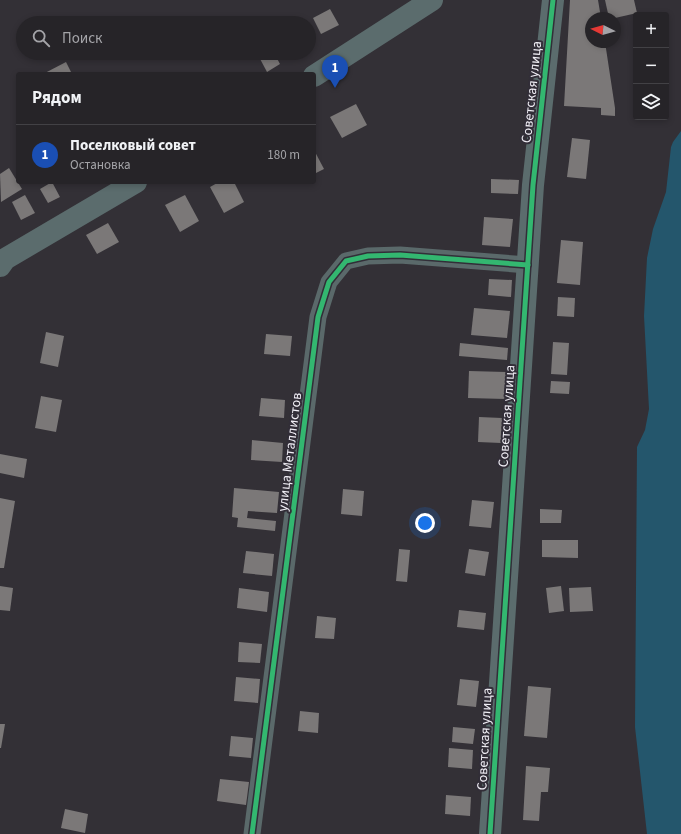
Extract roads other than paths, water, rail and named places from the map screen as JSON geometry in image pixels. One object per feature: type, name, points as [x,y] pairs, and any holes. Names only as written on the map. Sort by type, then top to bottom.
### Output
[{"type":"street","name":"Советская улица","points":[[490,834],[533,185],[553,0]]},
{"type":"street","points":[[316,75],[427,1]]},
{"type":"street","points":[[2,262],[133,184]]},
{"type":"street","name":"улица Металлистов","points":[[252,834],[318,317],[329,282],[346,261],[368,256],[400,255],[528,265]]},
{"type":"water","points":[[681,131],[681,834],[647,834],[635,727],[637,447],[645,430],[649,409],[644,316],[647,258],[653,229],[666,192],[671,147]]},
{"type":"place","name":"Поселковый совет","points":[[335,88]]}]
